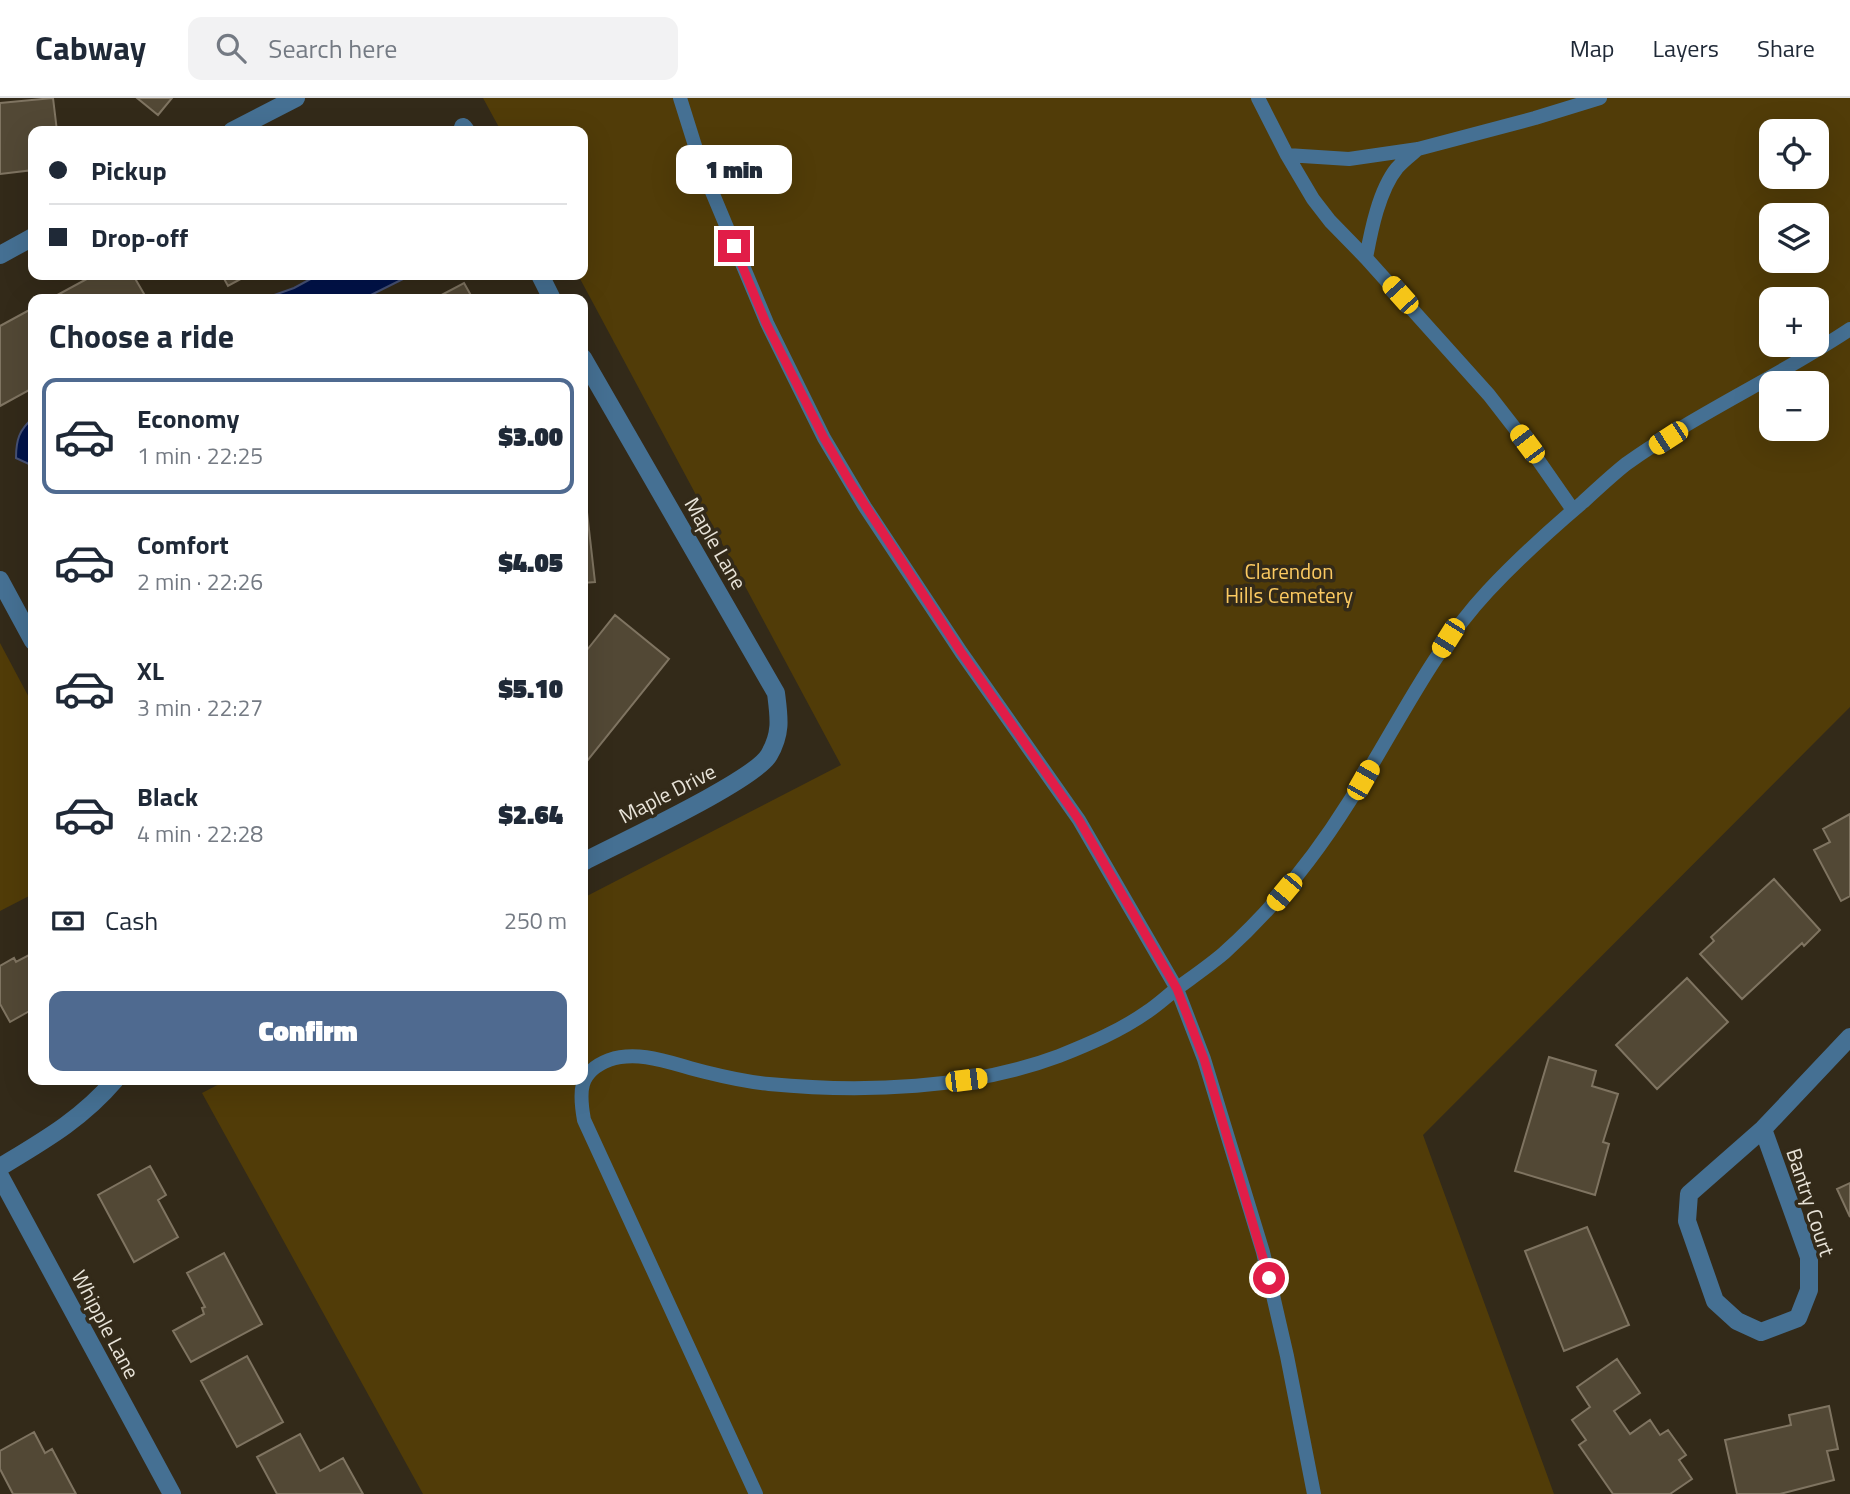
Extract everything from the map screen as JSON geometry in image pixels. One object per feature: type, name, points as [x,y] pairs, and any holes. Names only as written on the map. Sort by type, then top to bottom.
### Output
[{"type":"street","points":[[242,126],[296,98]]},
{"type":"street","points":[[0,255],[28,240]]},
{"type":"street","name":"Maple Lane","points":[[588,372],[776,693],[780,729],[768,758]]},
{"type":"street","points":[[0,580],[28,632]]},
{"type":"street","name":"Maple Drive","points":[[588,859],[740,780],[768,758]]},
{"type":"street","name":"Bantry Court","points":[[1763,1129],[1809,1256],[1810,1290],[1798,1318],[1761,1332],[1737,1321],[1715,1301],[1687,1221],[1689,1194],[1763,1129],[1850,1037]]},
{"type":"street","points":[[0,1167],[71,1123],[95,1103],[111,1085]]},
{"type":"street","name":"Whipple Lane","points":[[0,1176],[172,1494]]},
{"type":"lane","points":[[680,98],[702,168],[766,323],[824,438],[865,507],[961,652],[1079,820],[1177,989],[1204,1059],[1263,1252],[1314,1494]]},
{"type":"lane","points":[[1258,98],[1313,199],[1489,395],[1573,510]]},
{"type":"lane","points":[[1287,155],[1349,159],[1376,157],[1418,149],[1600,98]]},
{"type":"lane","points":[[1366,258],[1373,224],[1385,191],[1396,169],[1418,149]]},
{"type":"lane","points":[[588,1074],[608,1060],[637,1057],[766,1084],[848,1087],[920,1085],[989,1077],[1056,1057],[1104,1038],[1145,1014],[1222,955],[1270,908],[1310,860],[1350,802],[1448,638],[1486,593],[1538,540],[1626,465],[1689,424],[1850,329]]},
{"type":"lane","points":[[581,1085],[580,1100],[584,1120],[756,1494]]},
{"type":"green space","name":"Clarendon Hills Cemetery","points":[[483,98],[1850,98],[1850,707],[1423,1135],[1554,1494],[423,1494],[202,1093],[217,1085],[588,1085],[588,895],[841,765],[581,280],[588,280],[588,126],[498,126]]},
{"type":"green space","points":[[0,643],[28,696],[28,897],[0,911]]},
{"type":"shaded area","points":[[309,280],[401,280],[373,294],[277,294]]},
{"type":"shaded area","points":[[28,423],[28,464],[16,458],[19,436]]},
{"type":"building","points":[[53,98],[56,126],[28,126],[28,171],[0,174],[0,103]]},
{"type":"building","points":[[137,98],[172,98],[158,115]]},
{"type":"building","points":[[85,280],[136,280],[144,294],[59,294]]},
{"type":"building","points":[[225,280],[239,280],[228,286]]},
{"type":"building","points":[[464,283],[470,294],[443,294]]},
{"type":"building","points":[[28,311],[28,391],[0,406],[0,326]]},
{"type":"building","points":[[588,521],[595,582],[588,583]]},
{"type":"building","points":[[615,615],[669,659],[588,760],[588,649]]},
{"type":"building","points":[[1850,814],[1850,896],[1841,901],[1814,850],[1830,842],[1823,829]]},
{"type":"building","points":[[1774,879],[1820,930],[1804,946],[1802,943],[1742,999],[1700,954],[1714,941],[1711,937]]},
{"type":"building","points":[[28,956],[28,1012],[10,1022],[0,1004],[0,966],[14,958],[16,962]]},
{"type":"building","points":[[1687,978],[1728,1022],[1657,1089],[1616,1045]]},
{"type":"building","points":[[1549,1057],[1596,1071],[1592,1086],[1618,1094],[1603,1142],[1609,1144],[1595,1195],[1515,1171]]},
{"type":"building","points":[[150,1166],[166,1195],[158,1200],[178,1237],[134,1262],[98,1195]]},
{"type":"building","points":[[1850,1183],[1850,1217],[1837,1189]]},
{"type":"building","points":[[1587,1227],[1629,1325],[1564,1351],[1525,1251]]},
{"type":"building","points":[[224,1253],[262,1324],[191,1362],[173,1331],[204,1314],[202,1308],[205,1307],[187,1273]]},
{"type":"building","points":[[247,1356],[283,1422],[237,1447],[201,1381]]},
{"type":"building","points":[[1617,1359],[1640,1393],[1614,1411],[1630,1434],[1650,1420],[1660,1435],[1668,1430],[1686,1455],[1679,1460],[1692,1479],[1670,1494],[1613,1494],[1579,1445],[1586,1440],[1572,1420],[1590,1407],[1577,1387]]},
{"type":"building","points":[[1829,1406],[1838,1449],[1827,1451],[1834,1480],[1780,1494],[1737,1494],[1725,1440],[1791,1425],[1789,1415]]},
{"type":"building","points":[[34,1432],[45,1453],[52,1449],[76,1494],[13,1494],[0,1469],[0,1451]]},
{"type":"building","points":[[300,1434],[320,1471],[343,1458],[363,1494],[277,1494],[257,1457]]},
{"type":"route","points":[[734,246],[766,323],[824,438],[851,484],[961,652],[1079,820],[1177,989],[1204,1059],[1269,1278]]}]
